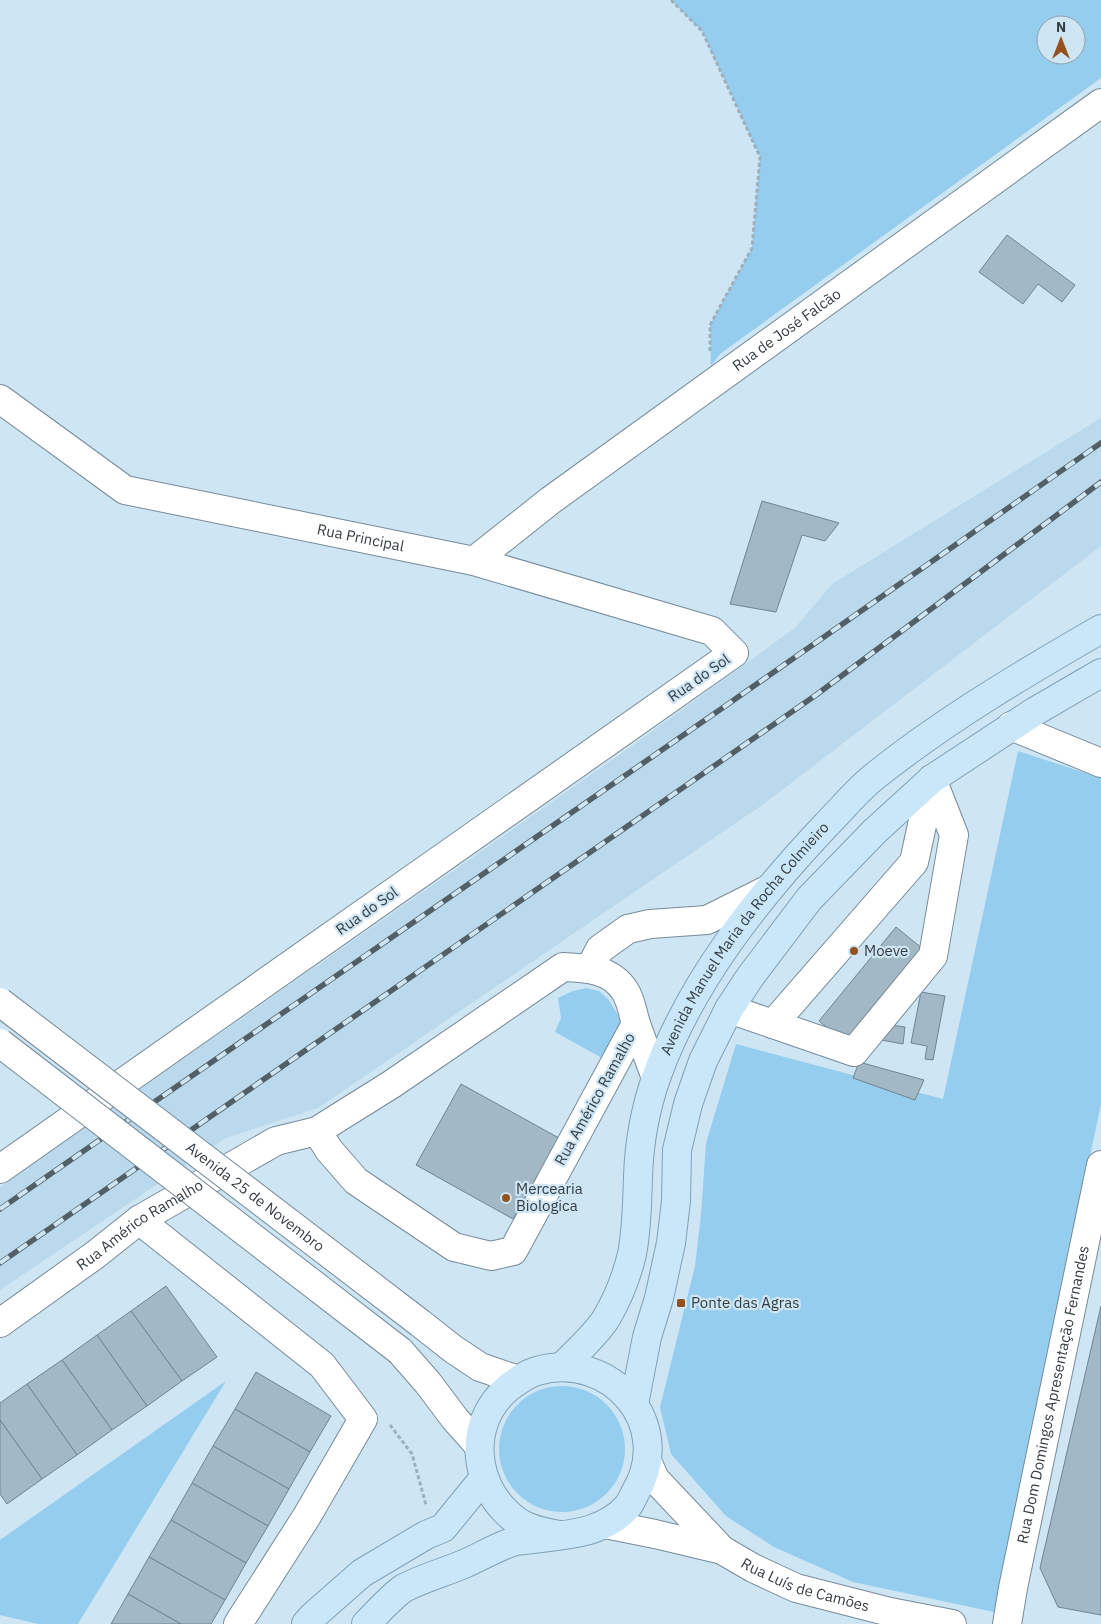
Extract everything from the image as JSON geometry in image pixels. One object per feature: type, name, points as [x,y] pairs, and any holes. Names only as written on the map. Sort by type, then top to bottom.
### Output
[{"type":"main road","name":"Avenida Manuel Maria da Rocha Colmieiro","points":[[562,1367],[606,1319],[620,1290],[632,1254],[637,1221],[642,1128],[656,1078],[685,1011],[719,956],[785,868],[872,778],[932,733],[1009,683],[1101,629]]},
{"type":"main road","name":"Avenida Manuel Maria da Rocha Colmieiro","points":[[634,1404],[647,1337],[659,1298],[670,1243],[676,1201],[677,1150],[688,1104],[703,1061],[729,1009],[809,899],[875,831],[932,779],[1011,726],[1101,673]]},
{"type":"main road","points":[[366,1624],[403,1588],[513,1542],[583,1533],[605,1524],[628,1506],[642,1481],[647,1462],[647,1442],[643,1422],[634,1404],[610,1380],[595,1372],[579,1368],[547,1368],[532,1372],[518,1380],[502,1393],[489,1410],[482,1429],[479,1446],[484,1478],[490,1493],[503,1509],[518,1522],[536,1531],[559,1535]]},
{"type":"main road","points":[[306,1624],[362,1573],[426,1535],[443,1528],[484,1478]]},
{"type":"street","name":"Rua de José Falcão","points":[[474,561],[551,500],[1101,103]]},
{"type":"street","name":"Rua Principal","points":[[0,399],[125,490],[474,561],[712,631],[734,653]]},
{"type":"street","name":"Rua do Sol","points":[[0,1169],[734,653]]},
{"type":"street","points":[[1011,726],[1101,763]]},
{"type":"street","points":[[773,1024],[914,862],[932,779]]},
{"type":"street","points":[[729,1009],[854,1052],[933,956],[954,835],[932,779]]},
{"type":"street","points":[[590,968],[600,948],[628,929],[650,924],[707,920],[769,889]]},
{"type":"street","name":"Rua Américo Ramalho","points":[[0,1323],[95,1255],[139,1220],[276,1141],[317,1131],[392,1084],[563,967],[590,968],[611,976],[626,992],[656,1078]]},
{"type":"street","name":"Avenida 25 de Novembro","points":[[0,1002],[453,1349],[480,1367],[518,1380]]},
{"type":"street","name":"Rua Américo Ramalho","points":[[317,1131],[329,1150],[356,1181],[454,1247],[491,1256],[513,1250],[636,1024]]},
{"type":"street","points":[[0,1043],[400,1350],[479,1446]]},
{"type":"street","name":"Rua Dom Domingos Apresentação Fernandes","points":[[1007,1624],[1101,1165]]},
{"type":"street","points":[[139,1220],[322,1365],[362,1419],[306,1516],[238,1624]]},
{"type":"street","name":"Rua Luís de Camões","points":[[647,1462],[655,1480],[722,1550],[753,1568],[796,1588],[890,1612],[952,1624]]},
{"type":"street","name":"Rua Luís de Camões","points":[[605,1524],[722,1550]]},
{"type":"path","points":[[672,0],[702,31],[760,157],[752,248],[710,325],[711,366],[716,381]]},
{"type":"path","points":[[362,1419],[381,1412],[412,1454],[429,1513],[443,1528]]},
{"type":"shaded area","points":[[671,0],[1101,0],[1101,78],[720,354],[711,366],[710,325],[752,248],[760,157],[702,31]]},
{"type":"shaded area","points":[[1101,418],[1101,546],[765,803],[318,1108],[226,1138],[0,1290],[0,1187],[622,753],[795,628],[832,584]]},
{"type":"shaded area","points":[[1018,751],[1101,778],[1101,1104],[994,1612],[853,1582],[774,1547],[726,1516],[671,1454],[660,1407],[695,1266],[706,1143],[736,1044],[943,1099]]},
{"type":"shaded area","points":[[586,988],[599,991],[608,999],[621,1020],[620,1035],[604,1059],[555,1032],[561,1018],[558,998],[573,991]]},
{"type":"shaded area","points":[[226,1381],[78,1624],[38,1624],[0,1615],[0,1540]]},
{"type":"shaded area","points":[[562,1386],[586,1390],[607,1404],[621,1425],[625,1449],[621,1473],[607,1494],[586,1508],[562,1512],[538,1508],[517,1494],[503,1473],[499,1449],[503,1425],[517,1404],[538,1390]]},
{"type":"building","points":[[1007,235],[1075,285],[1062,302],[1038,284],[1023,304],[979,272]]},
{"type":"building","points":[[762,501],[839,523],[825,541],[802,535],[776,612],[730,604]]},
{"type":"building","points":[[896,927],[923,949],[846,1043],[819,1021]]},
{"type":"building","points":[[921,992],[945,996],[933,1060],[925,1059],[927,1046],[911,1043]]},
{"type":"building","points":[[884,1024],[905,1027],[903,1044],[881,1040]]},
{"type":"building","points":[[859,1062],[924,1080],[915,1100],[853,1078]]},
{"type":"building","points":[[461,1084],[559,1138],[513,1219],[416,1165]]},
{"type":"building","points":[[166,1286],[217,1357],[182,1381],[131,1311]]},
{"type":"building","points":[[1101,1306],[1101,1615],[1058,1607],[1040,1568]]},
{"type":"building","points":[[131,1311],[182,1381],[147,1406],[97,1335]]},
{"type":"building","points":[[97,1335],[147,1406],[112,1430],[62,1360]]},
{"type":"building","points":[[62,1360],[112,1430],[77,1455],[27,1384]]},
{"type":"building","points":[[256,1372],[331,1416],[310,1452],[235,1409]]},
{"type":"building","points":[[27,1384],[77,1455],[42,1479],[0,1420],[0,1403]]},
{"type":"building","points":[[235,1409],[310,1452],[289,1489],[213,1446]]},
{"type":"building","points":[[0,1420],[42,1479],[7,1504],[0,1494]]},
{"type":"building","points":[[213,1446],[289,1489],[268,1526],[192,1483]]},
{"type":"building","points":[[192,1483],[268,1526],[246,1563],[171,1520]]},
{"type":"building","points":[[171,1520],[246,1563],[225,1600],[149,1557]]},
{"type":"building","points":[[149,1557],[225,1600],[211,1624],[181,1624],[128,1594]]},
{"type":"building","points":[[128,1594],[181,1624],[111,1624]]},
{"type":"railway","points":[[0,1209],[1101,443]]},
{"type":"railway","points":[[0,1263],[816,695],[1101,482]]},
{"type":"place","name":"Moeve","points":[[854,951]]},
{"type":"place","name":"Mercearia Biologica","points":[[506,1198]]},
{"type":"place","name":"Ponte das Agras","points":[[681,1303]]}]
